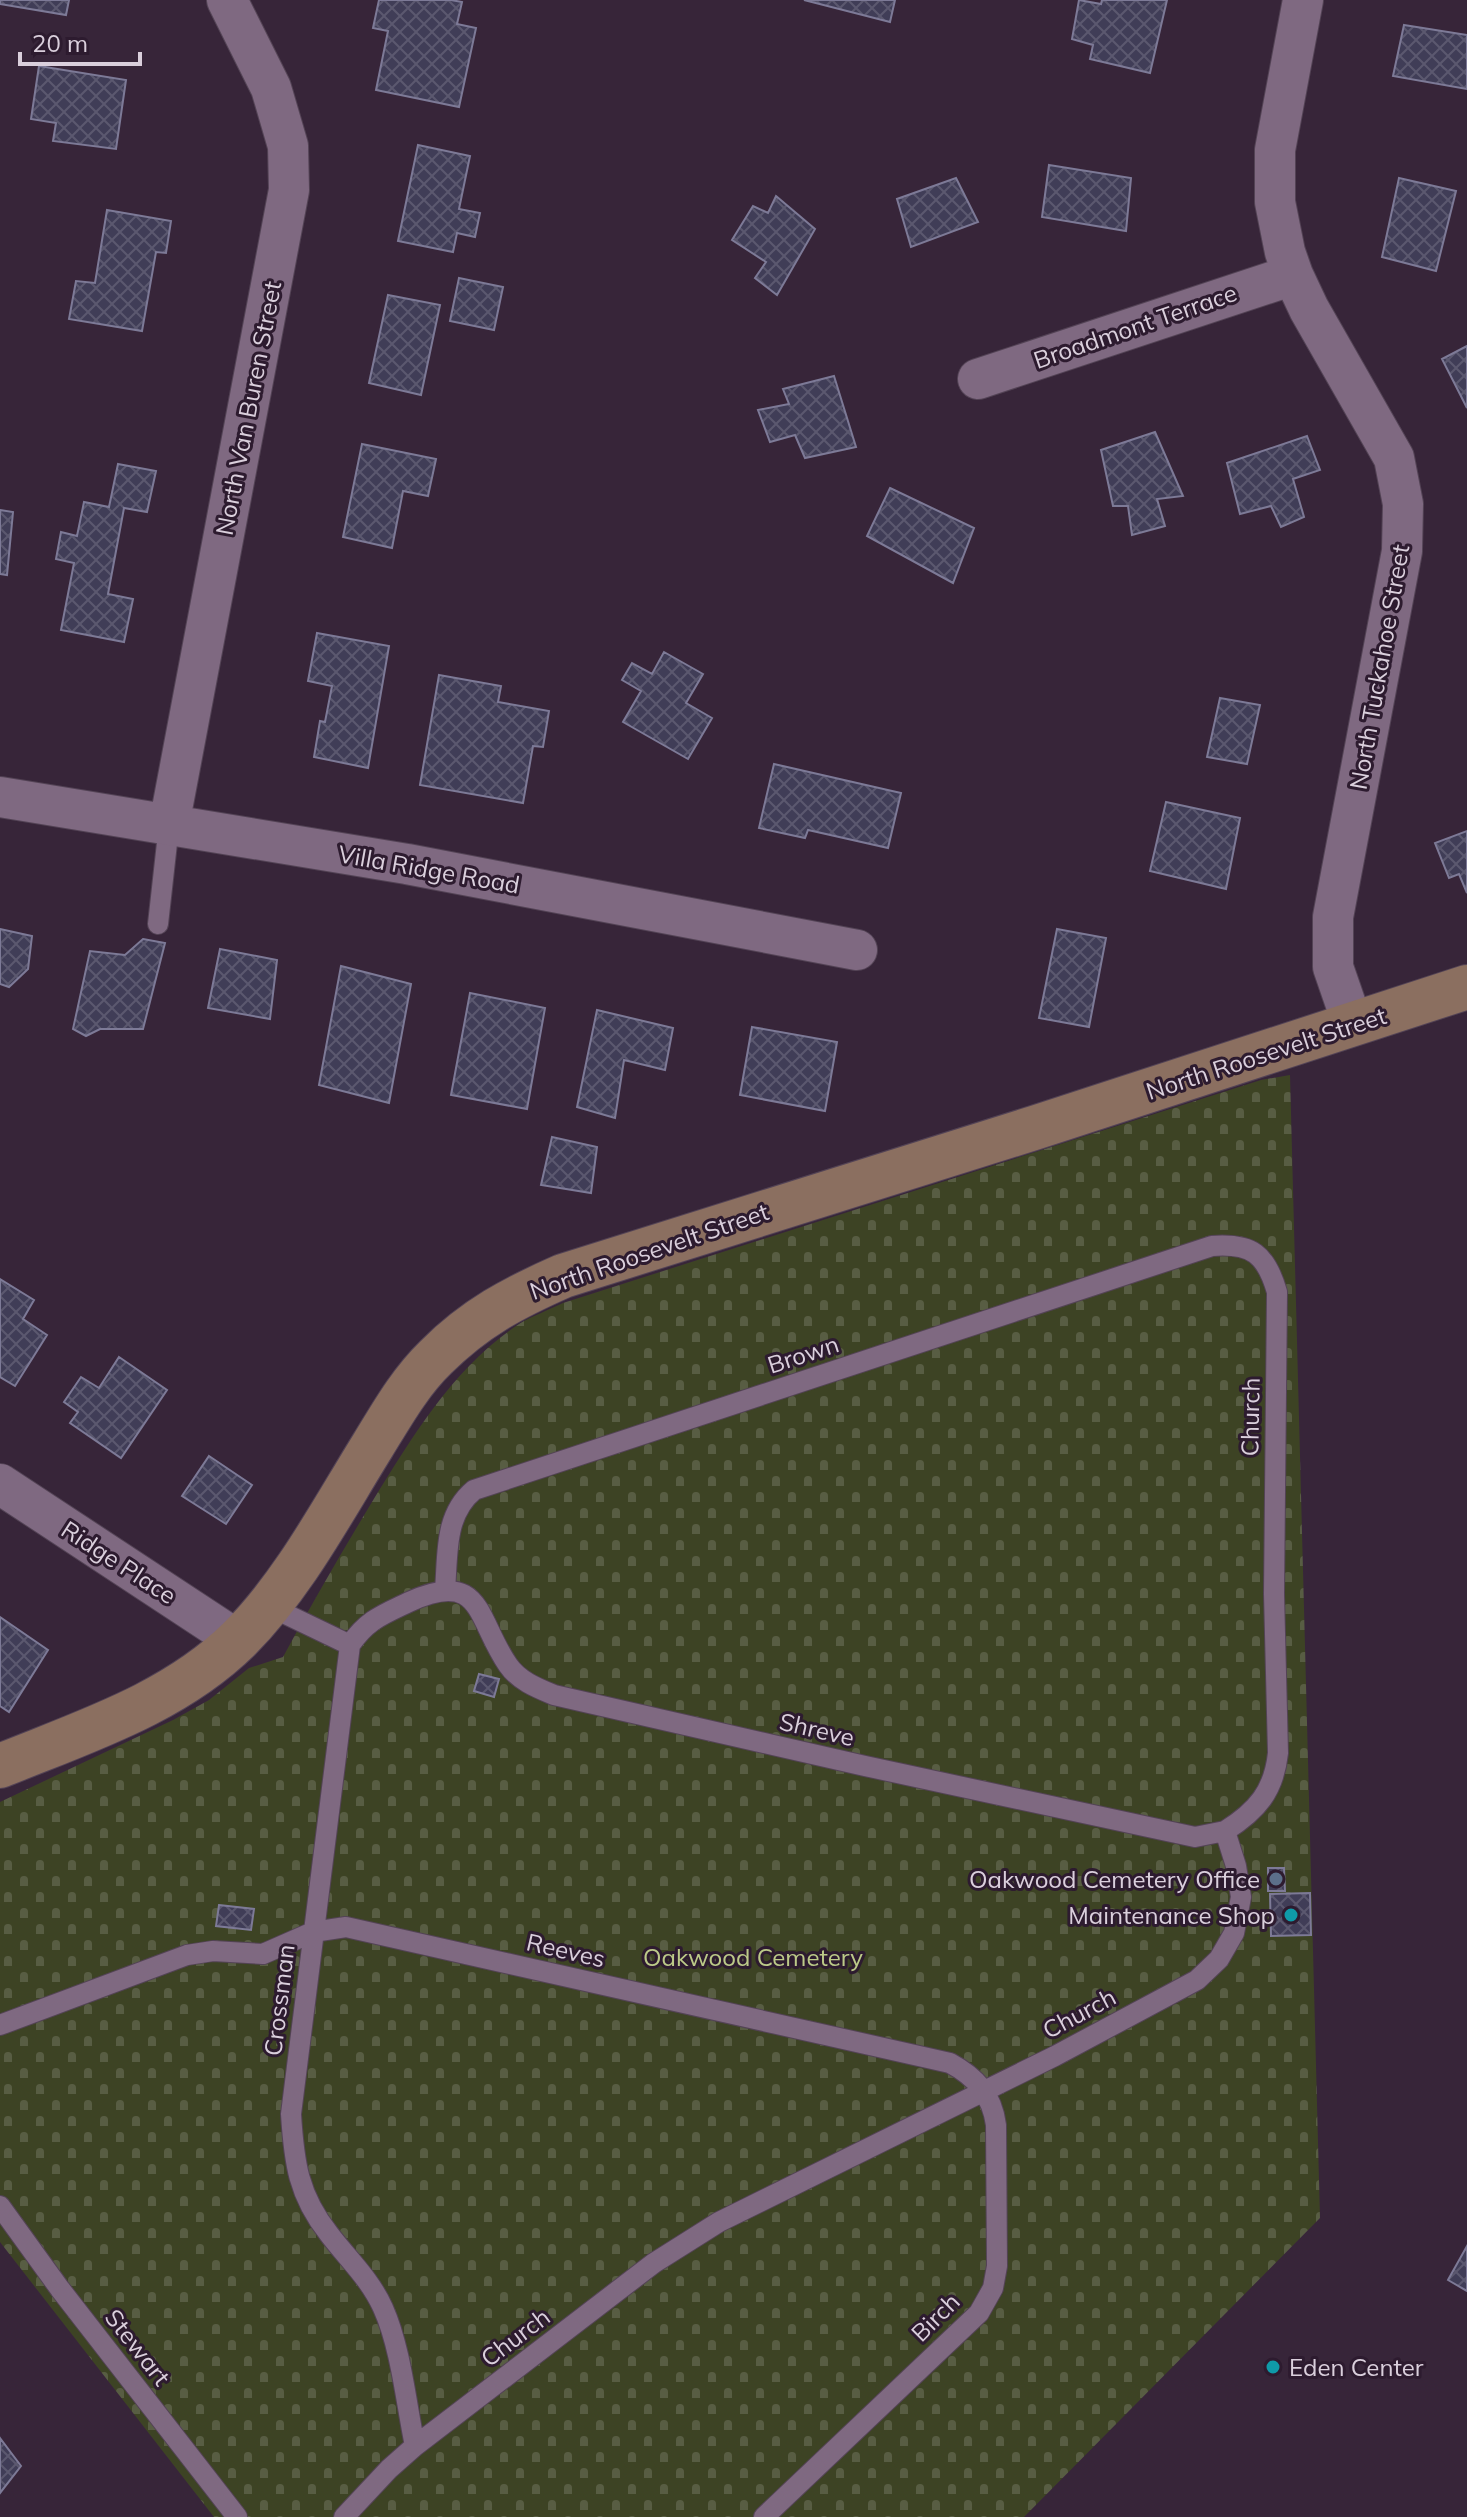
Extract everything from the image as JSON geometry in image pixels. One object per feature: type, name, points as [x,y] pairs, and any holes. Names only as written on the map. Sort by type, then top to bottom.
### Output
[{"type":"street","name":"North Van Buren Street","points":[[169,825],[289,190],[288,146],[271,88],[227,0]]},
{"type":"street","name":"North Tuckahoe Street","points":[[1303,0],[1275,150],[1275,202],[1293,275],[1309,309],[1394,458],[1403,504],[1402,551],[1333,917],[1333,967],[1353,1025]]},
{"type":"street","name":"Broadmont Terrace","points":[[978,379],[1293,275]]},
{"type":"street","name":"Villa Ridge Road","points":[[0,797],[407,864],[857,950]]},
{"type":"street","name":"North Roosevelt Street","points":[[0,1766],[146,1706],[199,1673],[237,1640],[269,1606],[407,1391],[435,1357],[476,1321],[513,1298],[563,1276],[1467,987]]},
{"type":"street","name":"Ridge Place","points":[[0,1484],[237,1640]]},
{"type":"lane","points":[[158,924],[169,825]]},
{"type":"lane","name":"Brown","points":[[445,1590],[450,1524],[461,1501],[474,1490],[1212,1246],[1233,1244],[1253,1250]]},
{"type":"lane","name":"Church","points":[[344,2517],[415,2446],[654,2263],[719,2222],[984,2091],[1197,1980],[1219,1959],[1234,1933],[1241,1897],[1236,1866],[1225,1831],[1247,1817],[1265,1796],[1276,1769],[1278,1753],[1274,1594],[1277,1292],[1270,1269],[1253,1250]]},
{"type":"lane","points":[[269,1606],[350,1645],[362,1627],[372,1619],[433,1591],[445,1590]]},
{"type":"lane","name":"Shreve","points":[[445,1590],[467,1596],[479,1607],[509,1666],[529,1685],[554,1695],[880,1770],[1195,1837],[1225,1831]]},
{"type":"lane","name":"Crossman","points":[[350,1645],[291,2114],[294,2162],[306,2199],[327,2233],[365,2276],[384,2309],[395,2346],[415,2446]]},
{"type":"lane","name":"Reeves","points":[[313,1932],[346,1927],[950,2063],[969,2073],[984,2091]]},
{"type":"lane","points":[[0,2025],[187,1955],[213,1951],[263,1954],[313,1932]]},
{"type":"lane","name":"Birch","points":[[764,2517],[979,2313],[993,2288],[997,2266],[996,2125],[984,2091]]},
{"type":"lane","name":"Stewart","points":[[0,2206],[60,2289],[237,2517]]},
{"type":"green space","name":"Oakwood Cemetery","points":[[1290,1075],[1320,2218],[1024,2517],[214,2517],[0,2242],[0,1802],[173,1720],[209,1700],[249,1668],[283,1657],[363,1517],[421,1426],[475,1360],[524,1321],[563,1303],[1261,1080]]},
{"type":"building","points":[[0,0],[69,0],[66,15],[0,4]]},
{"type":"building","points":[[379,0],[462,2],[457,24],[476,28],[459,107],[376,90],[388,31],[373,28]]},
{"type":"building","points":[[804,0],[895,0],[890,22]]},
{"type":"building","points":[[1079,0],[1101,4],[1102,0],[1167,0],[1150,73],[1090,59],[1093,45],[1072,39]]},
{"type":"building","points":[[1404,25],[1467,35],[1467,89],[1393,76]]},
{"type":"building","points":[[39,66],[126,80],[116,149],[53,141],[56,123],[31,119]]},
{"type":"building","points":[[418,145],[470,156],[459,209],[480,213],[475,237],[457,233],[453,252],[398,241]]},
{"type":"building","points":[[1049,165],[1131,178],[1126,231],[1042,217]]},
{"type":"building","points":[[956,178],[978,222],[911,247],[897,199]]},
{"type":"building","points":[[1399,178],[1456,191],[1436,271],[1382,257]]},
{"type":"building","points":[[776,196],[815,229],[777,295],[755,278],[766,262],[732,240],[753,206],[768,213]]},
{"type":"building","points":[[107,210],[171,221],[166,253],[156,252],[142,331],[69,319],[76,281],[95,283]]},
{"type":"building","points":[[459,278],[503,287],[494,330],[450,321]]},
{"type":"building","points":[[388,295],[440,305],[421,395],[369,383]]},
{"type":"building","points":[[1467,346],[1467,408],[1442,359]]},
{"type":"building","points":[[834,376],[856,447],[805,458],[795,435],[770,442],[758,410],[789,404],[783,389]]},
{"type":"building","points":[[1155,432],[1183,496],[1157,499],[1165,526],[1132,535],[1128,506],[1113,506],[1101,450]]},
{"type":"building","points":[[1307,436],[1320,470],[1293,479],[1304,517],[1281,527],[1271,506],[1240,514],[1227,463]]},
{"type":"building","points":[[362,444],[436,459],[428,496],[403,491],[392,548],[343,537]]},
{"type":"building","points":[[118,464],[156,471],[147,512],[124,508],[108,594],[133,599],[124,642],[61,630],[74,563],[56,559],[61,532],[77,536],[84,502],[109,507]]},
{"type":"building","points":[[890,488],[974,528],[953,583],[867,536]]},
{"type":"building","points":[[0,510],[13,512],[7,575],[0,574]]},
{"type":"building","points":[[317,633],[389,646],[368,768],[314,757],[320,721],[325,722],[332,686],[308,681]]},
{"type":"building","points":[[664,652],[703,674],[686,703],[712,718],[688,759],[623,722],[641,691],[622,680],[632,663],[652,674]]},
{"type":"building","points":[[439,675],[501,686],[498,702],[549,711],[543,747],[533,746],[523,803],[420,785]]},
{"type":"building","points":[[1220,698],[1260,705],[1247,764],[1207,757]]},
{"type":"building","points":[[774,764],[901,793],[888,848],[808,830],[805,838],[759,828]]},
{"type":"building","points":[[1166,802],[1240,818],[1226,889],[1150,871]]},
{"type":"building","points":[[1467,831],[1467,893],[1459,874],[1449,878],[1435,843]]},
{"type":"building","points":[[0,929],[32,936],[28,969],[9,987],[0,984]]},
{"type":"building","points":[[1057,929],[1106,938],[1089,1027],[1039,1018]]},
{"type":"building","points":[[143,939],[165,943],[143,1029],[100,1029],[86,1036],[73,1029],[90,951],[125,955]]},
{"type":"building","points":[[220,949],[277,960],[270,1019],[208,1008]]},
{"type":"building","points":[[341,966],[411,984],[389,1103],[319,1085]]},
{"type":"building","points":[[470,993],[545,1008],[527,1109],[451,1095]]},
{"type":"building","points":[[597,1010],[673,1028],[665,1070],[624,1060],[615,1118],[577,1107]]},
{"type":"building","points":[[752,1027],[837,1042],[825,1111],[740,1095]]},
{"type":"building","points":[[552,1137],[597,1147],[591,1193],[541,1185]]},
{"type":"building","points":[[0,1279],[34,1300],[23,1319],[47,1335],[15,1386],[0,1377]]},
{"type":"building","points":[[119,1357],[167,1390],[121,1458],[70,1423],[78,1412],[64,1402],[81,1377],[99,1388]]},
{"type":"building","points":[[209,1456],[252,1485],[226,1524],[182,1496]]},
{"type":"building","points":[[0,1617],[48,1650],[9,1712],[0,1706]]},
{"type":"building","points":[[479,1674],[499,1679],[494,1697],[474,1691]]},
{"type":"building","name":"Oakwood Cemetery Office","points":[[1268,1868],[1284,1868],[1285,1891],[1268,1891]]},
{"type":"building","name":"Maintenance Shop","points":[[1310,1893],[1311,1935],[1271,1936],[1270,1894]]},
{"type":"building","points":[[219,1905],[254,1909],[251,1930],[216,1926]]},
{"type":"building","points":[[1467,2246],[1467,2291],[1448,2280]]},
{"type":"building","points":[[0,2438],[21,2466],[0,2493]]},
{"type":"place","name":"Oakwood Cemetery Office","points":[[1276,1879]]},
{"type":"place","name":"Maintenance Shop","points":[[1291,1915]]},
{"type":"place","name":"Eden Center","points":[[1273,2367]]}]
